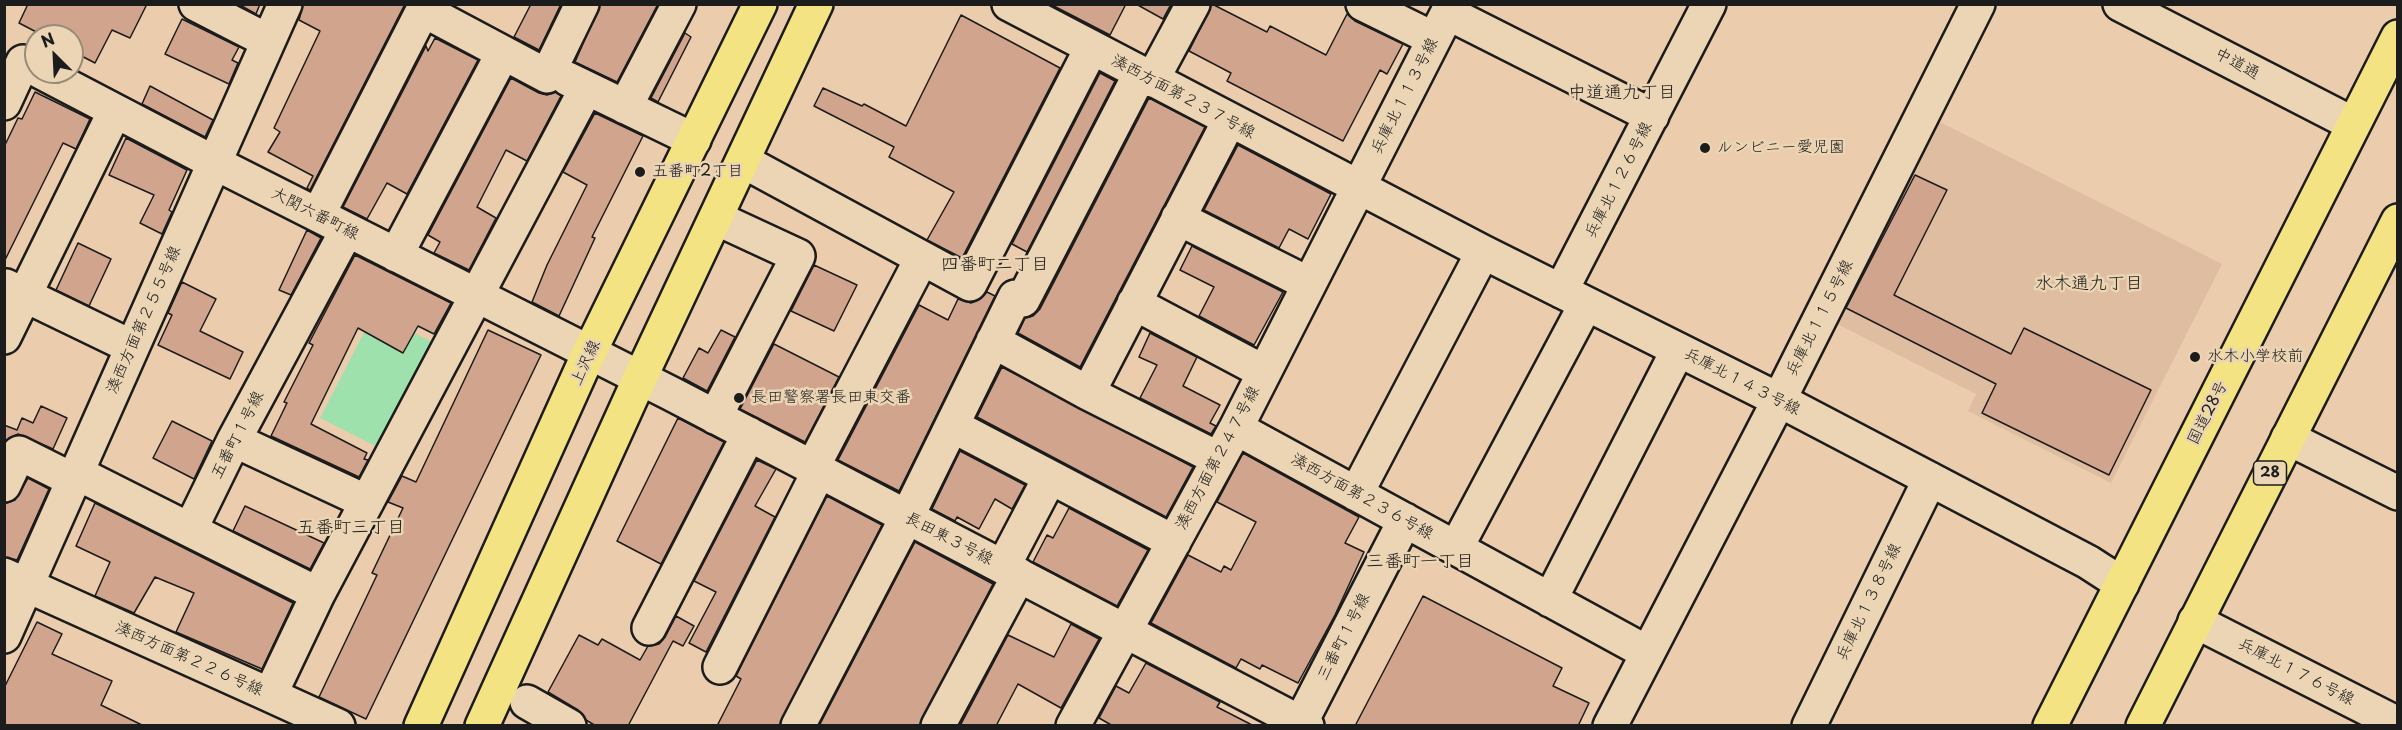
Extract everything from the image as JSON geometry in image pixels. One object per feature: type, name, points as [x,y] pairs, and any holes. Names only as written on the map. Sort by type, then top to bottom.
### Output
[{"type":"main road","name":"上沢線","points":[[421,726],[589,353],[760,4]]},
{"type":"main road","points":[[482,726],[640,378],[816,4]]},
{"type":"main road","name":"国道28号","points":[[2050,726],[2397,37]]},
{"type":"main road","name":"28","points":[[2143,726],[2397,221]]},
{"type":"street","points":[[196,4],[268,41]]},
{"type":"street","name":"湊西方面第２５５号線","points":[[4,636],[16,580],[77,473],[285,4]]},
{"type":"street","points":[[318,215],[423,10],[547,76],[582,4]]},
{"type":"street","points":[[625,107],[680,4]]},
{"type":"street","name":"湊西方面第２３７号線","points":[[1009,4],[1057,15],[1091,49],[1358,188]]},
{"type":"street","points":[[798,726],[907,517],[993,341],[1023,301],[1146,77],[1193,4]]},
{"type":"street","points":[[1363,4],[1444,19],[1652,116]]},
{"type":"street","name":"兵庫北１２６号線","points":[[1456,548],[1574,297],[1652,116],[1709,4]]},
{"type":"street","name":"兵庫北１１５号線","points":[[1610,726],[1646,652],[1779,400],[1978,4]]},
{"type":"street","name":"中道通","points":[[2120,4],[2165,14],[2353,124]]},
{"type":"street","name":"兵庫北１１３号線","points":[[1358,188],[1444,19]]},
{"type":"street","points":[[743,161],[970,284],[1091,49]]},
{"type":"street","points":[[396,255],[503,52]]},
{"type":"street","points":[[4,103],[24,68]]},
{"type":"street","points":[[550,69],[586,89],[694,140]]},
{"type":"street","name":"大関六番町線","points":[[64,84],[589,353]]},
{"type":"street","name":"湊西方面第２２６号線","points":[[16,580],[270,695],[318,594],[586,89]]},
{"type":"street","points":[[4,337],[15,290],[115,111]]},
{"type":"street","points":[[1088,393],[1229,121]]},
{"type":"street","name":"兵庫北１４３号線","points":[[1358,188],[1779,400],[2088,562],[2122,584]]},
{"type":"street","name":"湊西方面第２４７号線","points":[[1073,726],[1236,428],[1358,188]]},
{"type":"street","points":[[715,417],[798,256],[716,218]]},
{"type":"street","points":[[1179,218],[1309,284]]},
{"type":"street","name":"五番町１号線","points":[[190,530],[234,440],[347,231]]},
{"type":"street","points":[[1356,494],[1483,252]]},
{"type":"street","points":[[720,667],[813,483],[819,455],[922,258]]},
{"type":"street","points":[[975,276],[1023,301]]},
{"type":"street","points":[[15,290],[132,347]]},
{"type":"street","points":[[1134,303],[1264,372]]},
{"type":"street","points":[[993,341],[1088,393],[1219,459]]},
{"type":"street","points":[[1550,600],[1678,350]]},
{"type":"street","name":"長田東３号線","points":[[589,353],[1125,630],[1287,720]]},
{"type":"street","points":[[953,426],[1049,479],[1174,542]]},
{"type":"street","name":"湊西方面第２３６号線","points":[[1236,428],[1646,652]]},
{"type":"street","points":[[649,628],[749,434]]},
{"type":"street","points":[[2288,438],[2397,493]]},
{"type":"street","points":[[234,440],[367,502]]},
{"type":"street","points":[[4,485],[19,453],[63,476],[77,473],[318,594]]},
{"type":"street","points":[[938,726],[1011,571],[1049,479]]},
{"type":"street","name":"兵庫北１３８号線","points":[[1809,726],[1930,479]]},
{"type":"street","name":"三番町１号線","points":[[1287,720],[1405,520]]},
{"type":"street","name":"兵庫北１７６号線","points":[[2195,621],[2397,724]]},
{"type":"street","points":[[270,695],[338,726]]},
{"type":"street","points":[[527,702],[570,726]]},
{"type":"shaded area","points":[[1934,119],[2222,264],[2111,483],[1968,411],[1976,394],[1831,321]]},
{"type":"green space","points":[[374,313],[442,347],[389,453],[320,418]]},
{"type":"building","points":[[28,4],[147,4],[130,38],[112,30],[95,63],[84,57],[84,24],[24,26],[19,23]]},
{"type":"building","points":[[238,4],[260,4],[256,14]]},
{"type":"building","points":[[303,4],[405,4],[310,190],[307,188],[313,176],[268,152],[280,132],[274,128],[320,31],[299,20]]},
{"type":"building","points":[[531,4],[561,4],[539,50],[514,37]]},
{"type":"building","points":[[600,4],[658,4],[617,82],[575,62]]},
{"type":"building","points":[[1050,4],[1126,4],[1110,35]]},
{"type":"building","points":[[1136,4],[1171,4],[1163,19]]},
{"type":"building","points":[[1212,4],[1267,32],[1270,26],[1326,55],[1347,14],[1355,21],[1403,44],[1387,74],[1380,70],[1343,141],[1227,81],[1231,73],[1189,51]]},
{"type":"building","points":[[961,15],[1060,68],[962,258],[927,240],[954,192],[889,157],[894,147],[814,106],[823,88],[862,106],[864,104],[906,126]]},
{"type":"building","points":[[182,19],[239,47],[232,60],[238,63],[229,84],[165,54]]},
{"type":"building","points":[[685,33],[691,37],[658,102],[651,98]]},
{"type":"building","points":[[435,38],[478,60],[407,194],[387,183],[367,219],[343,207],[426,46],[428,51]]},
{"type":"building","points":[[1100,73],[1115,81],[1027,252],[1012,244]]},
{"type":"building","points":[[511,78],[539,93],[547,95],[556,92],[561,96],[527,161],[506,150],[477,207],[496,218],[469,270],[434,253],[440,242],[428,235]]},
{"type":"building","points":[[150,86],[213,120],[205,137],[142,104]]},
{"type":"building","points":[[35,92],[90,119],[76,149],[63,143],[4,262],[4,147],[18,118],[22,119]]},
{"type":"building","points":[[1149,98],[1205,127],[1080,367],[1018,333],[1025,318],[1033,316],[1040,309]]},
{"type":"building","points":[[595,113],[643,136],[592,237],[595,238],[559,316],[532,302],[547,265],[587,185],[563,172]]},
{"type":"building","points":[[126,138],[187,170],[169,210],[172,212],[162,234],[140,223],[154,195],[109,175]]},
{"type":"building","points":[[1238,145],[1331,194],[1308,239],[1289,229],[1279,248],[1204,210]]},
{"type":"building","points":[[1915,175],[1947,190],[1894,295],[2011,354],[2024,328],[2151,390],[2109,475],[1982,413],[1996,384],[1846,308]]},
{"type":"building","points":[[307,230],[321,238],[291,295],[279,290]]},
{"type":"building","points":[[78,243],[111,259],[89,306],[56,290]]},
{"type":"building","points":[[1192,246],[1283,292],[1254,345],[1199,316],[1214,287],[1180,270]]},
{"type":"building","points":[[355,255],[451,303],[434,334],[418,326],[403,353],[358,328],[311,424],[367,453],[364,459],[368,460],[359,477],[271,436],[287,403],[284,402],[313,345],[309,343]]},
{"type":"building","points":[[814,265],[857,285],[834,331],[791,311]]},
{"type":"building","points":[[182,282],[216,299],[200,331],[243,352],[230,379],[158,345],[172,315],[168,313]]},
{"type":"building","points":[[987,292],[995,296],[899,491],[838,460],[919,305],[948,320],[958,299],[971,303],[980,299]]},
{"type":"building","points":[[488,330],[541,355],[366,719],[319,697],[377,575],[372,573],[403,508],[388,502],[402,476],[416,482]]},
{"type":"building","points":[[721,330],[735,337],[707,391],[683,378],[699,348],[708,353]]},
{"type":"building","points":[[1150,333],[1197,357],[1183,386],[1220,405],[1210,423],[1216,426],[1211,434],[1140,398],[1157,365],[1139,357]]},
{"type":"building","points":[[774,344],[839,377],[805,442],[740,409]]},
{"type":"building","points":[[1002,367],[1193,467],[1166,517],[977,417]]},
{"type":"building","points":[[41,406],[67,418],[53,449],[18,434],[4,442],[4,425],[17,430],[22,418],[33,423]]},
{"type":"building","points":[[678,418],[724,442],[661,564],[617,541]]},
{"type":"building","points":[[172,421],[212,441],[194,479],[153,458]]},
{"type":"building","points":[[960,451],[1025,485],[1012,509],[995,499],[979,529],[957,517],[955,521],[932,509]]},
{"type":"building","points":[[1243,453],[1359,517],[1345,543],[1364,552],[1335,615],[1298,683],[1262,665],[1260,669],[1241,659],[1236,668],[1151,623],[1188,555],[1221,572],[1224,566],[1231,570],[1256,522],[1217,502]]},
{"type":"building","points":[[757,460],[776,469],[755,506],[775,517],[706,652],[689,643],[716,592],[694,581]]},
{"type":"building","points":[[28,478],[49,489],[17,560],[4,557],[4,504],[15,500]]},
{"type":"building","points":[[827,496],[882,525],[779,726],[717,726],[741,679],[736,676]]},
{"type":"building","points":[[95,503],[293,603],[262,669],[176,632],[194,593],[155,577],[134,613],[95,596],[110,562],[76,546]]},
{"type":"building","points":[[245,506],[324,543],[310,569],[233,531]]},
{"type":"building","points":[[1069,508],[1148,550],[1117,606],[1033,562],[1047,535],[1053,538]]},
{"type":"building","points":[[915,542],[993,584],[919,726],[819,726]]},
{"type":"building","points":[[1423,596],[1562,668],[1553,686],[1589,703],[1578,726],[1355,726]]},
{"type":"building","points":[[676,616],[694,626],[683,646],[673,641],[628,726],[596,726],[586,720],[578,710],[548,692],[579,635],[598,645],[602,639],[640,660],[648,646],[659,644],[665,637]]},
{"type":"building","points":[[37,622],[62,634],[52,654],[112,681],[101,705],[144,726],[4,726],[4,688]]},
{"type":"building","points":[[1071,624],[1099,639],[1061,708],[1018,684],[996,726],[960,726],[1008,635],[1054,657]]},
{"type":"building","points":[[1146,663],[1220,702],[1217,707],[1254,726],[1113,726],[1099,718],[1116,686],[1129,693]]},
{"type":"place","name":"ルンビニー愛児園","points":[[1705,148]]},
{"type":"place","name":"五番町2丁目","points":[[640,172]]},
{"type":"place","name":"水木小学校前","points":[[2195,357]]},
{"type":"place","name":"長田警察署長田東交番","points":[[739,398]]},
{"type":"district","name":"中道通九丁目","points":[[1622,93]]},
{"type":"district","name":"四番町二丁目","points":[[995,265]]},
{"type":"district","name":"水木通九丁目","points":[[2089,284]]},
{"type":"district","name":"五番町三丁目","points":[[351,528]]},
{"type":"district","name":"三番町一丁目","points":[[1420,562]]}]
